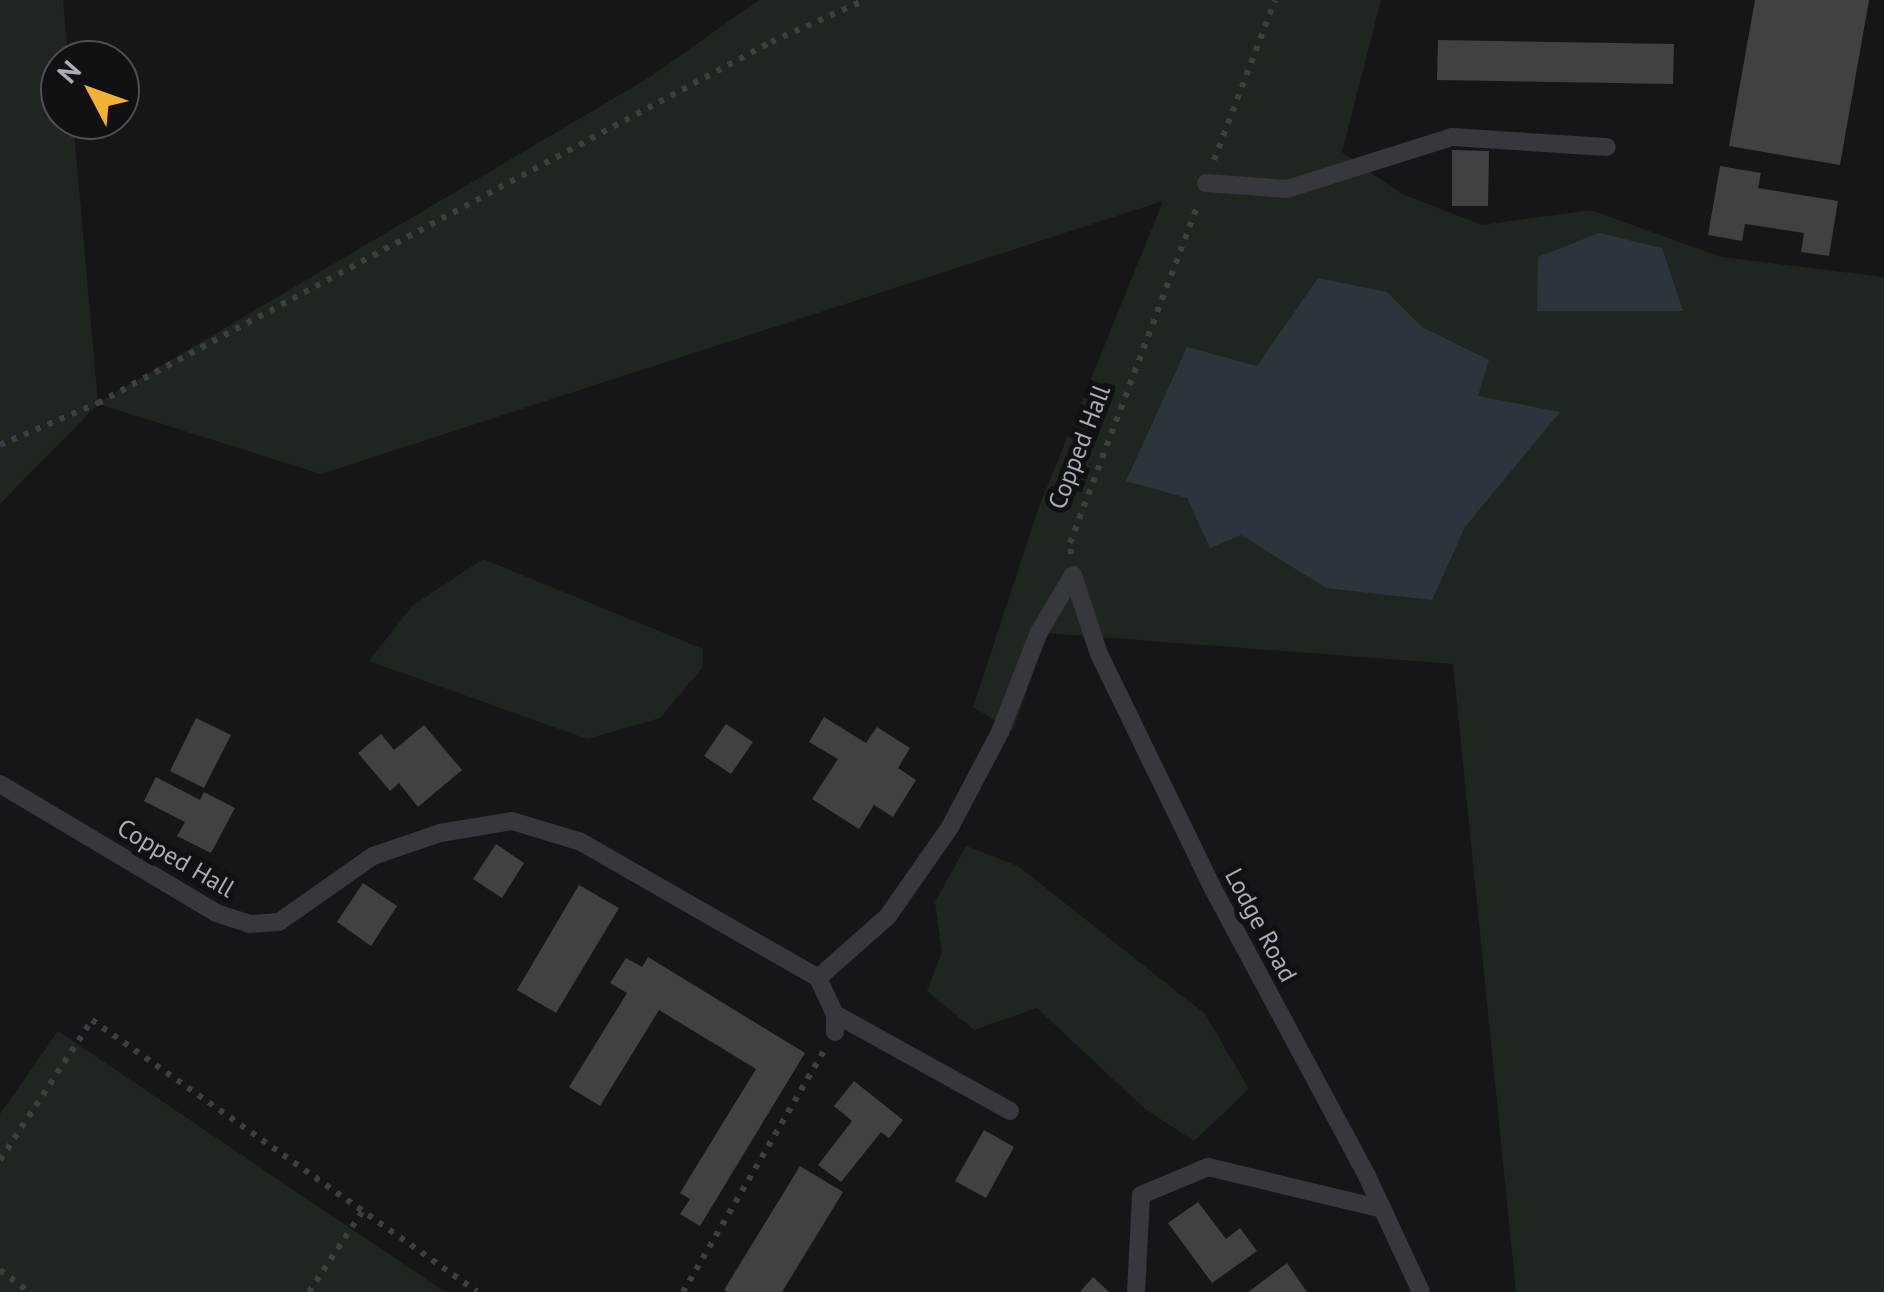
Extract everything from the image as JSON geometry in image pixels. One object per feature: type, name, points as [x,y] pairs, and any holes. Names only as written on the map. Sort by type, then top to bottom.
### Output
[{"type":"lane","points":[[1206,184],[1287,188],[1452,137],[1607,147]]},
{"type":"lane","points":[[1010,1111],[835,1023],[818,978],[888,916],[950,827],[1000,732],[1039,632],[1073,575]]},
{"type":"lane","name":"Lodge Road","points":[[1073,575],[1099,654],[1210,885],[1383,1210],[1421,1292]]},
{"type":"lane","name":"Copped Hall","points":[[0,784],[216,913],[250,924],[279,922],[373,856],[440,832],[512,821],[581,842],[818,978]]},
{"type":"lane","points":[[1136,1292],[1141,1194],[1208,1167],[1383,1210]]},
{"type":"path","points":[[0,446],[354,270],[771,42],[865,0]]},
{"type":"path","name":"Copped Hall","points":[[1073,575],[1070,543],[1275,0]]},
{"type":"path","points":[[0,1160],[92,1020],[476,1292]]},
{"type":"path","points":[[683,1292],[835,1023]]},
{"type":"path","points":[[308,1292],[362,1212]]},
{"type":"path","points":[[0,1270],[28,1292]]},
{"type":"shaded area","points":[[0,0],[63,0],[66,40],[40,40],[40,140],[75,140],[98,403],[650,77],[759,0],[1381,0],[1342,152],[1402,194],[1482,225],[1591,210],[1721,257],[1884,277],[1884,1292],[1516,1292],[1453,664],[1047,633],[1013,731],[973,707],[1039,507],[1163,201],[321,474],[98,404],[0,504]]},
{"type":"shaded area","points":[[1599,233],[1662,248],[1683,311],[1537,311],[1538,257]]},
{"type":"shaded area","points":[[1318,278],[1387,292],[1422,327],[1489,360],[1478,396],[1560,412],[1465,527],[1432,600],[1326,588],[1241,535],[1210,548],[1187,498],[1126,481],[1187,347],[1257,366]]},
{"type":"shaded area","points":[[483,559],[703,649],[703,667],[660,718],[587,739],[369,661],[412,606]]},
{"type":"shaded area","points":[[966,846],[1018,866],[1205,1014],[1249,1089],[1194,1141],[1145,1109],[1037,1008],[974,1030],[927,991],[942,952],[935,902]]},
{"type":"shaded area","points":[[58,1031],[445,1292],[0,1292],[0,1114]]},
{"type":"building","points":[[1755,0],[1869,0],[1840,165],[1729,146]]},
{"type":"building","points":[[1438,40],[1674,44],[1673,84],[1437,80]]},
{"type":"building","points":[[1452,150],[1489,151],[1488,206],[1452,206]]},
{"type":"building","points":[[1720,166],[1761,173],[1758,188],[1838,201],[1829,256],[1801,252],[1804,233],[1745,224],[1742,241],[1708,235]]},
{"type":"building","points":[[824,717],[866,743],[877,727],[910,748],[898,768],[916,780],[893,817],[874,805],[859,829],[812,799],[838,759],[809,742]]},
{"type":"building","points":[[196,718],[231,735],[204,788],[170,771]]},
{"type":"building","points":[[726,724],[753,742],[731,774],[704,756]]},
{"type":"building","points":[[424,725],[462,770],[418,807],[399,783],[390,791],[358,753],[381,734],[394,750]]},
{"type":"building","points":[[156,777],[200,800],[204,792],[235,808],[211,853],[177,836],[185,822],[144,801]]},
{"type":"building","points":[[496,844],[524,863],[502,898],[473,879]]},
{"type":"building","points":[[363,883],[397,906],[371,946],[337,922]]},
{"type":"building","points":[[579,885],[619,908],[556,1013],[517,990]]},
{"type":"building","points":[[648,957],[805,1053],[700,1226],[680,1214],[690,1199],[680,1193],[756,1069],[659,1010],[600,1106],[569,1087],[627,993],[610,983],[626,958],[642,967]]},
{"type":"building","points":[[854,1081],[903,1120],[889,1138],[881,1132],[841,1182],[818,1165],[852,1121],[834,1106]]},
{"type":"building","points":[[984,1130],[1014,1147],[986,1198],[955,1181]]},
{"type":"building","points":[[800,1166],[843,1192],[782,1292],[727,1292],[724,1290]]},
{"type":"building","points":[[1198,1202],[1226,1239],[1240,1228],[1257,1251],[1212,1283],[1168,1223]]},
{"type":"building","points":[[1287,1263],[1307,1292],[1248,1292]]},
{"type":"building","points":[[1093,1277],[1109,1292],[1080,1292]]}]
